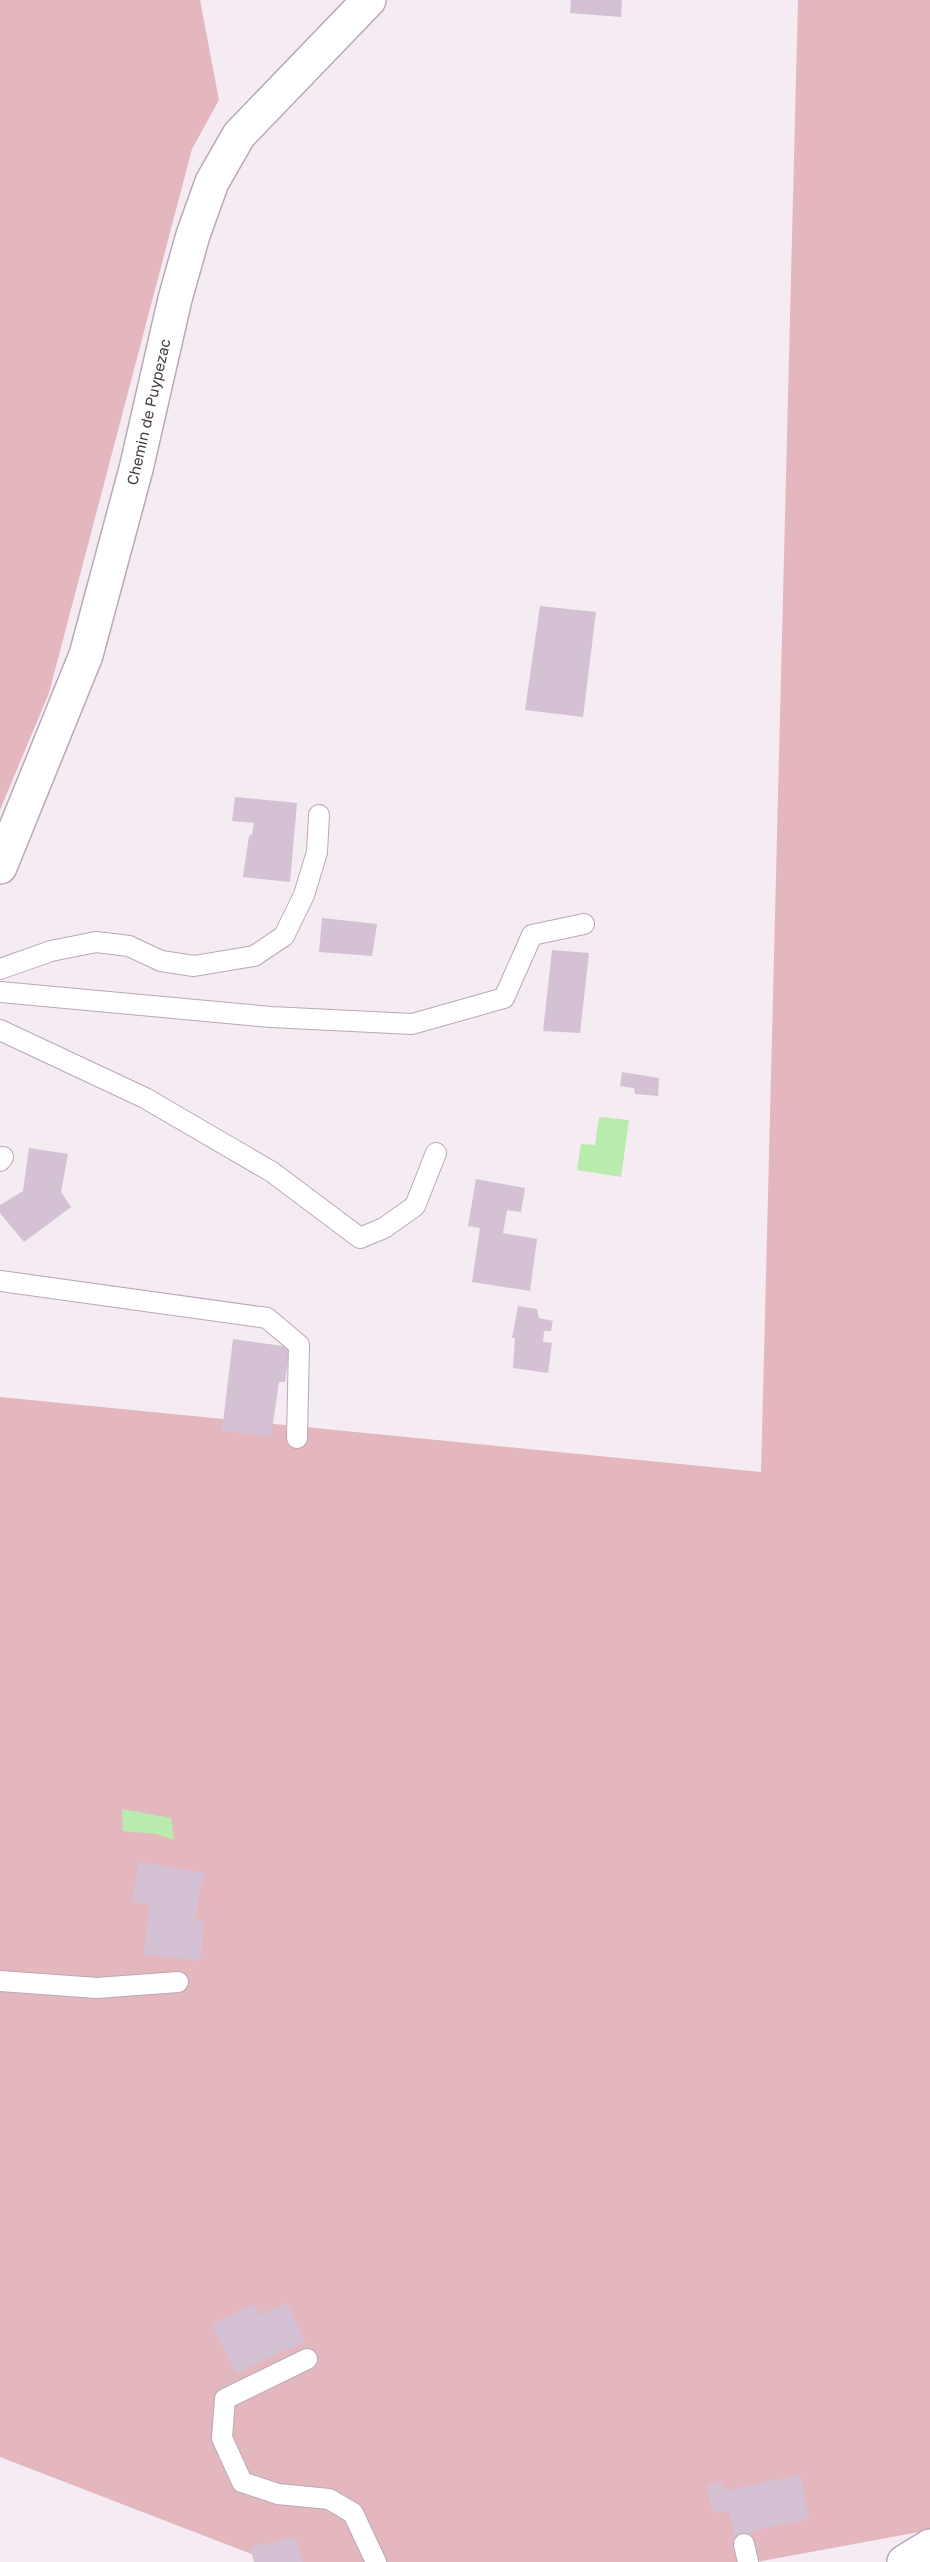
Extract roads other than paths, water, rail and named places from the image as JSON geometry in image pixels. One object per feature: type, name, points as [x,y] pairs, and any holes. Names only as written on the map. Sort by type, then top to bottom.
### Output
[{"type":"street","name":"Chemin de Puypezac","points":[[0,867],[86,655],[136,469],[175,299],[193,235],[212,182],[238,135],[369,0]]},
{"type":"street","points":[[904,2562],[930,2546]]},
{"type":"lane","points":[[0,969],[51,951],[96,942],[129,946],[161,961],[194,966],[254,956],[284,936],[304,895],[317,852],[319,815]]},
{"type":"lane","points":[[0,992],[271,1017],[412,1024],[504,998],[532,936],[584,924]]},
{"type":"lane","points":[[0,1030],[145,1098],[272,1172],[360,1238],[384,1228],[415,1206],[436,1153]]},
{"type":"lane","points":[[0,1281],[267,1318],[299,1345],[297,1438]]},
{"type":"lane","points":[[0,1981],[97,1988],[178,1983]]},
{"type":"lane","points":[[308,2359],[225,2399],[222,2438],[242,2482],[278,2494],[329,2499],[353,2513],[376,2562]]}]
